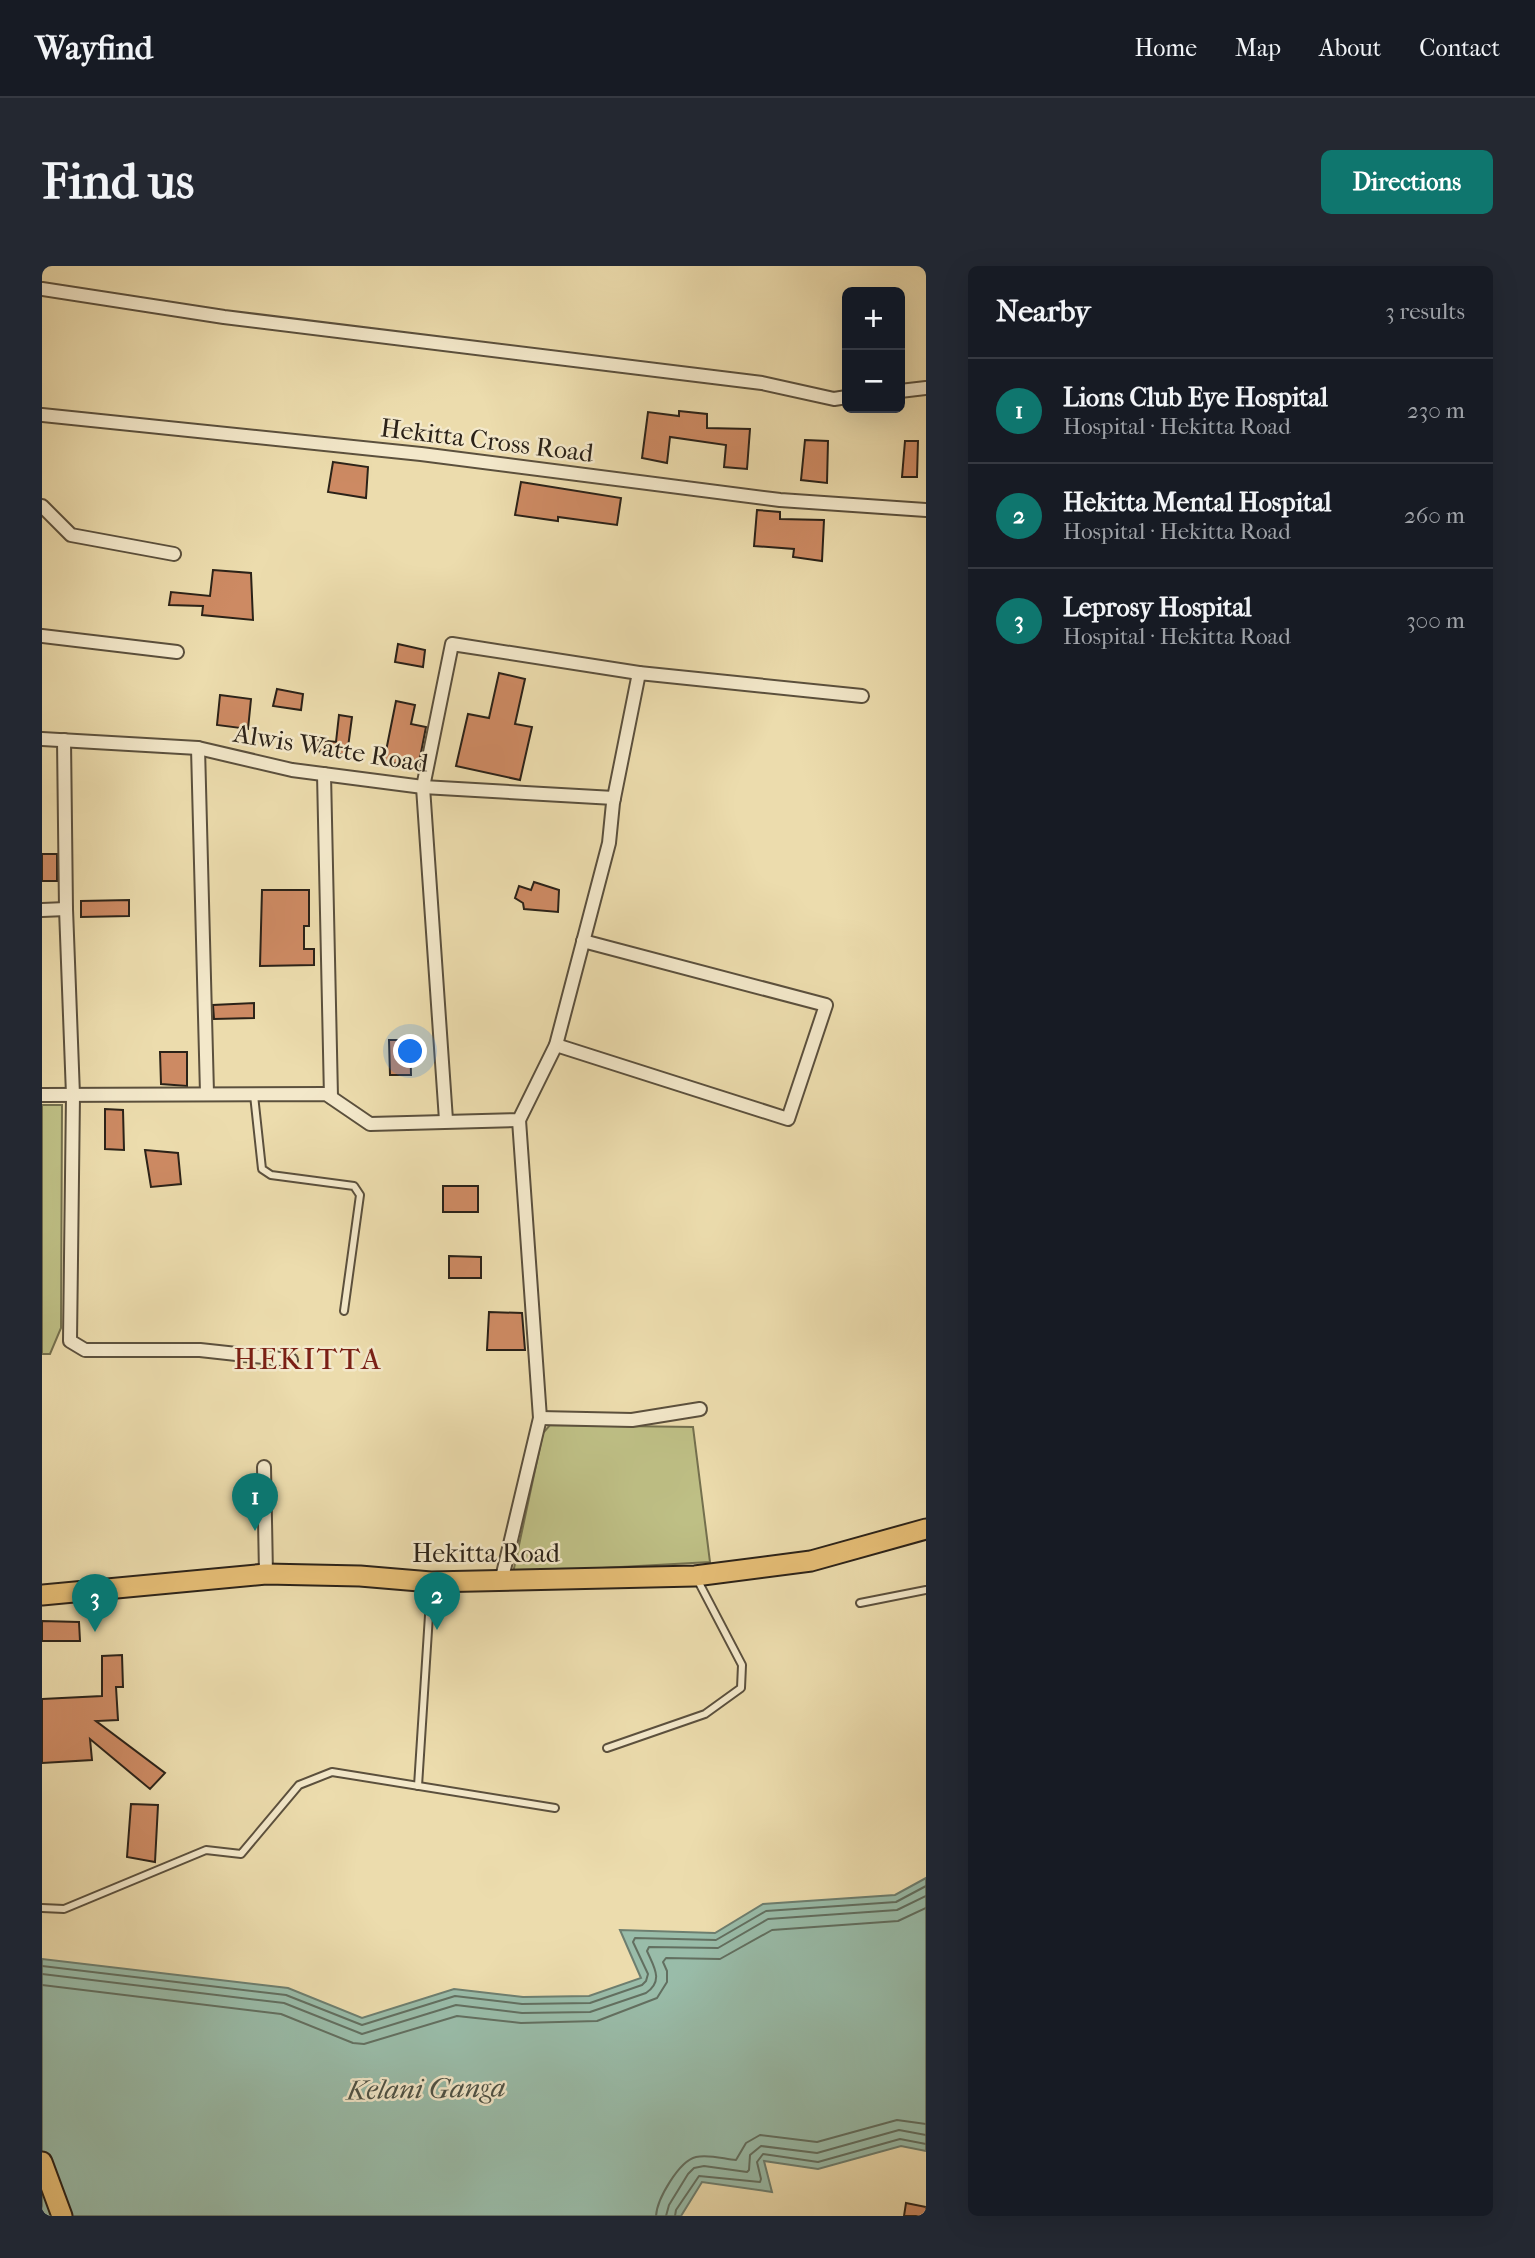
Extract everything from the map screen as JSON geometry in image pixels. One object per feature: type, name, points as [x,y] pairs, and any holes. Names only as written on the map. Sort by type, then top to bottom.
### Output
[{"type":"main road","name":"Hekitta Road","points":[[42,1595],[266,1574],[431,1582],[695,1576],[811,1561],[926,1529]]},
{"type":"main road","points":[[42,2162],[62,2216]]},
{"type":"street","points":[[42,289],[225,317],[761,383],[834,399],[842,398]]},
{"type":"street","points":[[905,390],[926,388]]},
{"type":"street","name":"Hekitta Cross Road","points":[[42,415],[421,454],[780,500],[926,510]]},
{"type":"street","points":[[42,506],[71,535],[174,554]]},
{"type":"street","points":[[42,636],[177,652]]},
{"type":"street","points":[[446,1120],[424,787],[452,643],[639,673],[862,696]]},
{"type":"street","points":[[501,1582],[540,1418],[519,1119],[556,1045],[609,842],[614,798],[639,673]]},
{"type":"street","name":"Alwis Watte Road","points":[[42,739],[198,748],[292,770],[424,787],[614,798]]},
{"type":"street","points":[[64,740],[66,909],[73,1095],[70,1341],[85,1350],[200,1350],[291,1360]]},
{"type":"street","points":[[198,748],[207,1093]]},
{"type":"street","points":[[324,774],[331,1097]]},
{"type":"street","points":[[42,909],[66,909]]},
{"type":"street","points":[[556,1045],[788,1119],[827,1005],[583,941]]},
{"type":"street","points":[[42,1095],[326,1094],[370,1124],[519,1119]]},
{"type":"street","points":[[540,1418],[632,1420],[700,1409]]},
{"type":"street","points":[[264,1466],[266,1574]]},
{"type":"lane","points":[[254,1095],[262,1169],[271,1175],[354,1186],[360,1195],[344,1311]]},
{"type":"lane","points":[[607,1748],[705,1714],[741,1688],[742,1665],[695,1576]]},
{"type":"lane","points":[[418,1786],[431,1582]]},
{"type":"lane","points":[[860,1603],[926,1590]]},
{"type":"lane","points":[[42,1908],[64,1909],[206,1850],[241,1854],[299,1785],[332,1772],[555,1808]]},
{"type":"green space","points":[[42,1105],[62,1105],[61,1328],[50,1354],[42,1354]]},
{"type":"green space","points":[[550,1425],[693,1427],[710,1562],[513,1573],[543,1433]]},
{"type":"water","name":"Kelani Ganga","points":[[926,1878],[926,2151],[901,2146],[818,2169],[764,2161],[772,2192],[702,2182],[681,2216],[42,2216],[42,1959],[288,1988],[362,2018],[454,1989],[523,1997],[589,1996],[641,1978],[620,1930],[715,1933],[763,1904],[895,1895]]},
{"type":"building","points":[[679,411],[707,414],[707,428],[750,429],[747,469],[724,467],[726,445],[670,437],[667,463],[642,458],[648,412],[679,416]]},
{"type":"building","points":[[805,440],[828,441],[827,483],[801,480]]},
{"type":"building","points":[[905,441],[918,441],[917,477],[902,477]]},
{"type":"building","points":[[333,462],[368,467],[366,498],[328,492]]},
{"type":"building","points":[[521,482],[621,498],[617,525],[558,517],[558,521],[515,515]]},
{"type":"building","points":[[757,510],[780,512],[780,519],[824,520],[822,561],[793,557],[794,549],[754,546]]},
{"type":"building","points":[[213,570],[251,573],[253,620],[202,615],[203,606],[169,605],[171,592],[210,596]]},
{"type":"building","points":[[398,644],[425,650],[423,667],[395,662]]},
{"type":"building","points":[[499,673],[525,679],[515,724],[532,727],[520,780],[456,766],[468,714],[489,718]]},
{"type":"building","points":[[277,689],[303,694],[301,710],[273,706]]},
{"type":"building","points":[[220,695],[251,699],[248,729],[217,725]]},
{"type":"building","points":[[396,701],[415,705],[411,724],[426,727],[418,768],[384,761]]},
{"type":"building","points":[[339,715],[352,717],[347,755],[317,751],[311,739],[336,742]]},
{"type":"building","points":[[42,854],[57,854],[57,881],[42,881]]},
{"type":"building","points":[[534,882],[559,890],[558,912],[524,909],[523,903],[515,898],[519,886],[531,890]]},
{"type":"building","points":[[262,890],[309,890],[309,926],[304,926],[304,949],[314,949],[314,965],[260,966]]},
{"type":"building","points":[[129,900],[129,916],[81,917],[81,901]]},
{"type":"building","points":[[254,1003],[254,1018],[214,1019],[213,1005]]},
{"type":"building","points":[[389,1040],[410,1040],[411,1075],[390,1075]]},
{"type":"building","points":[[160,1052],[187,1052],[187,1086],[161,1084]]},
{"type":"building","points":[[105,1109],[123,1110],[124,1150],[105,1149]]},
{"type":"building","points":[[145,1150],[178,1153],[181,1184],[151,1187]]},
{"type":"building","points":[[443,1186],[478,1186],[478,1212],[443,1212]]},
{"type":"building","points":[[449,1256],[481,1257],[481,1278],[449,1278]]},
{"type":"building","points":[[489,1312],[522,1313],[525,1350],[487,1350]]},
{"type":"building","points":[[42,1621],[79,1622],[80,1641],[42,1641]]},
{"type":"building","points":[[122,1655],[123,1687],[116,1687],[118,1720],[96,1721],[165,1773],[150,1789],[90,1739],[92,1760],[42,1763],[42,1699],[102,1696],[102,1656]]},
{"type":"building","points":[[131,1804],[158,1805],[155,1862],[127,1857]]},
{"type":"building","points":[[906,2203],[926,2207],[926,2216],[904,2216]]},
{"type":"place","name":"Lions Club Eye Hospital","points":[[255,1531]]},
{"type":"place","name":"Hekitta Mental Hospital","points":[[437,1630]]},
{"type":"place","name":"Leprosy Hospital","points":[[95,1632]]},
{"type":"district","name":"HEKITTA","points":[[308,1359]]}]
